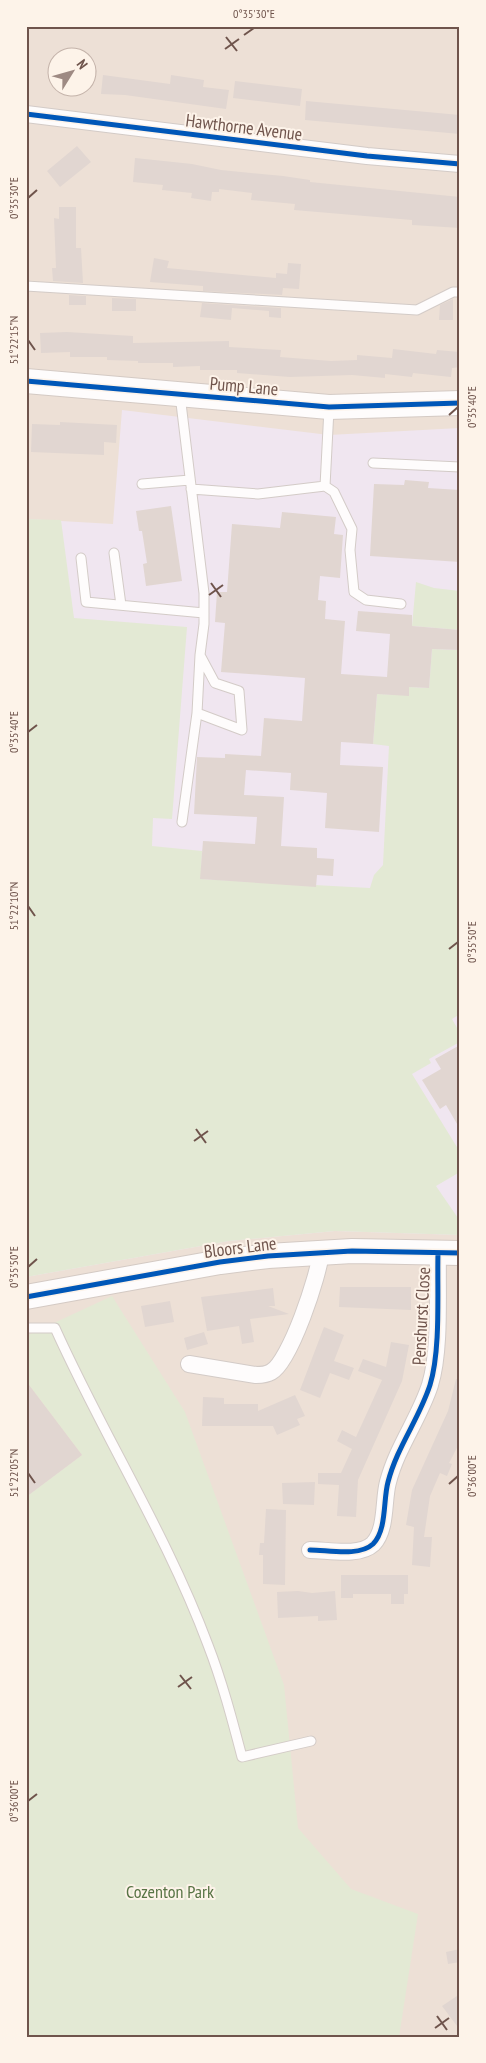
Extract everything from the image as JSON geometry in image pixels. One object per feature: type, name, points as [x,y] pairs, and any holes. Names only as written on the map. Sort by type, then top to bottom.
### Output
[{"type":"street","name":"Hawthorne Avenue","points":[[26,114],[367,156],[460,164]]},
{"type":"street","name":"Pump Lane","points":[[26,381],[329,407],[460,403]]},
{"type":"street","name":"Bloors Lane","points":[[26,1296],[220,1262],[321,1252],[449,1253]]},
{"type":"street","points":[[189,1364],[256,1375],[267,1374],[275,1369],[292,1338],[312,1292],[320,1268],[321,1252]]},
{"type":"street","name":"Penshurst Close","points":[[310,1550],[361,1550],[373,1543],[379,1534],[388,1481],[397,1456],[422,1405],[433,1374],[449,1253]]},
{"type":"lane","points":[[26,286],[417,310],[447,295],[460,292]]},
{"type":"lane","points":[[180,395],[204,593],[197,713],[182,822]]},
{"type":"lane","points":[[325,486],[329,407]]},
{"type":"lane","points":[[373,463],[460,467]]},
{"type":"lane","points":[[142,484],[190,480]]},
{"type":"lane","points":[[191,489],[258,494],[325,486],[334,492],[352,529],[350,550],[354,592],[366,600],[401,604]]},
{"type":"lane","points":[[114,553],[122,605]]},
{"type":"lane","points":[[81,558],[86,602],[204,613]]},
{"type":"lane","points":[[197,713],[242,730],[239,691],[215,683],[200,655]]},
{"type":"lane","points":[[26,1328],[55,1328],[88,1399],[159,1536],[208,1644],[242,1757],[311,1741]]},
{"type":"shaded area","points":[[26,26],[460,26],[460,2037],[26,2037]]},
{"type":"shaded area","points":[[122,410],[329,435],[460,428],[460,1235],[335,1231],[229,1241],[26,1277],[26,519],[113,524]]},
{"type":"green space","points":[[26,519],[61,520],[74,618],[187,627],[172,819],[153,818],[152,846],[202,851],[201,879],[370,888],[374,875],[383,865],[389,746],[373,744],[377,694],[409,695],[409,687],[429,688],[432,649],[460,650],[460,1014],[452,1019],[458,1030],[459,1039],[458,1043],[429,1059],[431,1063],[412,1074],[460,1152],[460,1172],[436,1186],[460,1221],[460,1235],[335,1231],[229,1241],[26,1277]]},
{"type":"green space","points":[[416,582],[434,588],[460,591],[460,630],[412,626]]},
{"type":"green space","name":"Cozenton Park","points":[[112,1296],[185,1412],[284,1685],[298,1828],[351,1889],[418,1914],[399,2037],[26,2037],[26,1497],[82,1455],[26,1381],[26,1336]]},
{"type":"building","points":[[103,75],[170,84],[171,75],[204,80],[203,87],[229,90],[226,109],[125,95],[101,94]]},
{"type":"building","points":[[235,81],[302,89],[300,106],[233,98]]},
{"type":"building","points":[[306,101],[460,115],[460,134],[305,120]]},
{"type":"building","points":[[77,146],[91,162],[60,187],[47,171]]},
{"type":"building","points":[[135,158],[192,164],[221,170],[283,176],[310,180],[310,182],[460,197],[460,228],[412,225],[412,220],[294,210],[295,204],[251,200],[252,193],[219,189],[219,192],[212,192],[211,201],[191,198],[192,193],[162,190],[163,185],[133,182]]},
{"type":"building","points":[[59,207],[76,207],[76,248],[81,248],[83,283],[53,281],[52,268],[56,268],[54,218],[59,219]]},
{"type":"building","points":[[154,258],[169,261],[167,268],[276,278],[276,273],[287,274],[288,263],[301,264],[299,289],[283,288],[282,295],[203,291],[203,286],[150,282]]},
{"type":"building","points":[[69,295],[86,296],[86,305],[69,305]]},
{"type":"building","points":[[112,298],[136,299],[136,311],[112,311]]},
{"type":"building","points":[[453,299],[453,320],[439,320],[440,305]]},
{"type":"building","points":[[202,303],[281,308],[281,318],[269,317],[269,311],[232,308],[231,320],[200,317]]},
{"type":"building","points":[[67,332],[133,336],[133,343],[229,341],[229,347],[281,350],[280,357],[331,361],[357,360],[357,355],[392,358],[393,349],[436,354],[437,350],[460,352],[460,367],[452,368],[451,377],[413,373],[412,377],[385,374],[385,378],[352,375],[290,377],[237,373],[237,370],[200,370],[200,366],[173,367],[173,363],[138,363],[138,361],[107,360],[107,357],[70,357],[70,352],[41,353],[40,333]]},
{"type":"building","points":[[60,422],[117,425],[116,443],[104,442],[104,455],[31,452],[32,424],[60,425]]},
{"type":"building","points":[[405,480],[429,482],[428,488],[460,490],[460,562],[370,556],[374,484],[404,485]]},
{"type":"building","points":[[171,506],[182,581],[146,586],[143,564],[147,563],[142,531],[139,531],[136,511]]},
{"type":"building","points":[[282,512],[336,517],[334,534],[343,535],[340,578],[320,576],[318,600],[326,601],[325,619],[345,621],[341,674],[387,677],[390,634],[356,631],[358,611],[412,615],[412,626],[460,630],[460,650],[432,649],[429,688],[409,687],[409,696],[377,694],[373,744],[341,742],[340,765],[383,767],[379,832],[325,828],[327,793],[290,790],[291,773],[246,770],[244,795],[284,797],[281,846],[317,848],[317,858],[334,859],[333,876],[317,875],[316,887],[200,879],[203,841],[255,844],[257,817],[194,814],[197,757],[225,758],[225,754],[261,756],[264,718],[302,721],[305,678],[221,672],[225,623],[215,622],[217,592],[227,592],[232,524],[280,528]]},
{"type":"building","points":[[460,1045],[460,1129],[446,1105],[440,1109],[422,1080],[441,1069],[435,1059]]},
{"type":"building","points":[[340,1287],[411,1287],[411,1310],[339,1307]]},
{"type":"building","points":[[273,1288],[275,1306],[268,1306],[289,1314],[250,1319],[254,1342],[242,1344],[239,1326],[207,1331],[201,1297]]},
{"type":"building","points":[[170,1301],[174,1322],[145,1327],[141,1306]]},
{"type":"building","points":[[324,1327],[344,1335],[334,1361],[354,1368],[349,1380],[330,1373],[320,1398],[300,1390]]},
{"type":"building","points":[[204,1332],[208,1344],[187,1350],[184,1338]]},
{"type":"building","points":[[391,1342],[409,1345],[402,1381],[358,1480],[356,1517],[337,1516],[339,1485],[318,1484],[318,1473],[341,1473],[352,1449],[337,1441],[342,1430],[356,1437],[382,1380],[358,1371],[363,1359],[386,1367]]},
{"type":"building","points":[[456,1379],[460,1380],[460,1442],[449,1463],[452,1464],[447,1476],[440,1473],[430,1496],[424,1537],[432,1537],[430,1567],[412,1565],[414,1527],[406,1525],[412,1490],[448,1411]]},
{"type":"building","points":[[26,1381],[82,1455],[26,1497]]},
{"type":"building","points":[[295,1395],[305,1416],[297,1419],[300,1425],[277,1435],[273,1426],[202,1426],[203,1397],[224,1398],[224,1404],[258,1404],[258,1411]]},
{"type":"building","points":[[315,1482],[314,1505],[283,1504],[282,1483]]},
{"type":"building","points":[[266,1509],[286,1510],[285,1585],[263,1584],[263,1555],[259,1555],[260,1543],[264,1543]]},
{"type":"building","points":[[341,1575],[408,1575],[408,1594],[404,1594],[404,1604],[391,1604],[391,1594],[353,1594],[353,1598],[341,1598]]},
{"type":"building","points":[[298,1591],[312,1593],[335,1591],[337,1620],[318,1621],[318,1616],[278,1618],[277,1592]]},
{"type":"building","points":[[460,1949],[460,1962],[448,1964],[446,1952]]},
{"type":"building","points":[[460,1994],[460,2030],[442,2006]]},
{"type":"cycle path","points":[[26,114],[367,156],[460,164]]},
{"type":"cycle path","points":[[26,381],[329,407],[460,403]]},
{"type":"cycle path","points":[[26,1297],[220,1262],[268,1256],[352,1251],[460,1253]]},
{"type":"cycle path","points":[[310,1550],[343,1552],[360,1550],[373,1544],[381,1531],[386,1489],[392,1469],[420,1410],[430,1385],[433,1371],[438,1320],[438,1253]]}]
